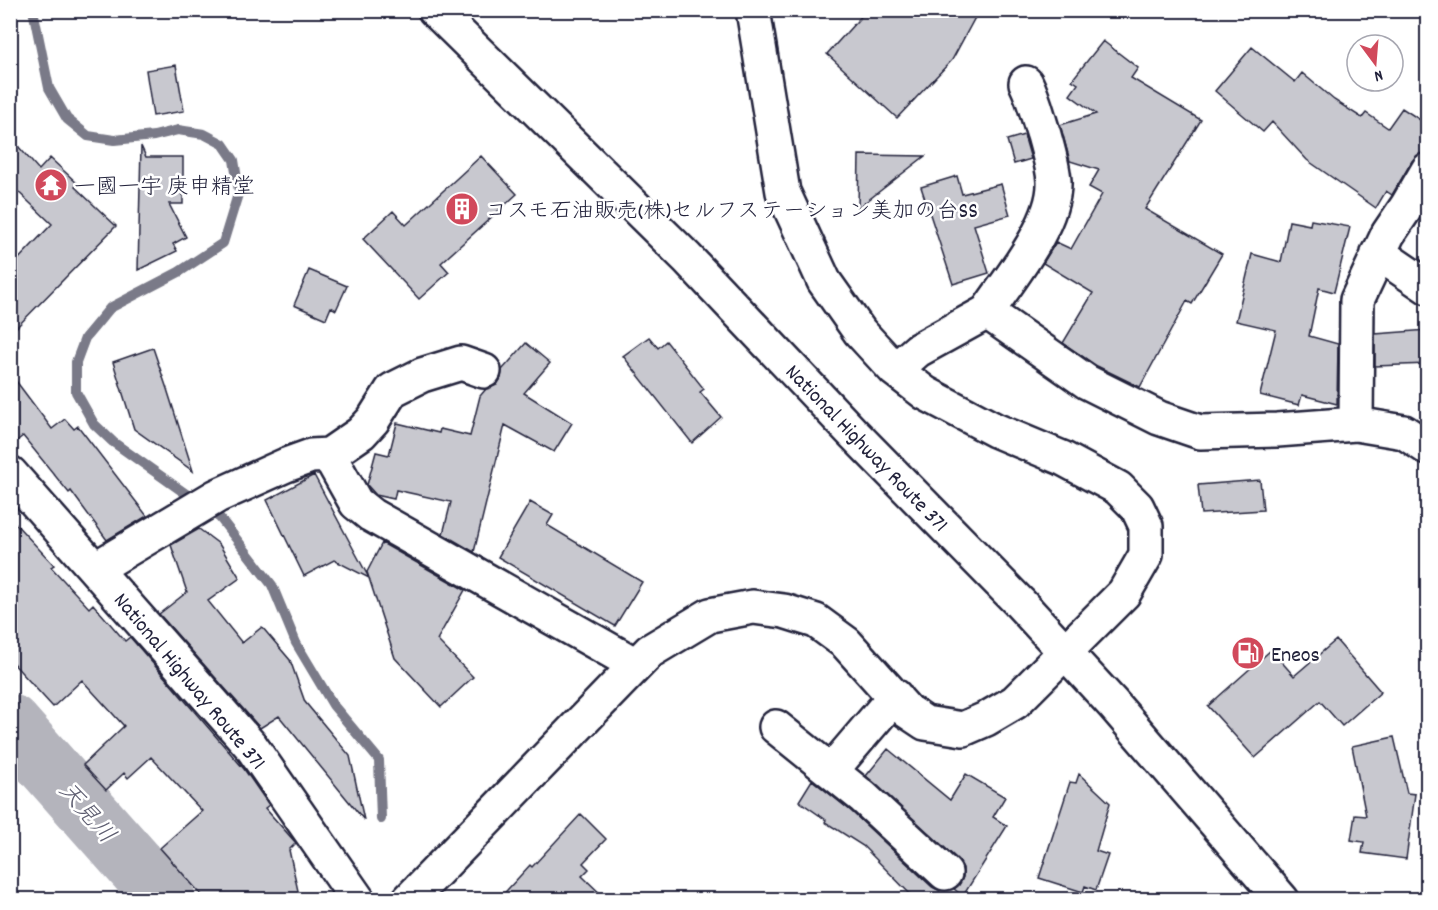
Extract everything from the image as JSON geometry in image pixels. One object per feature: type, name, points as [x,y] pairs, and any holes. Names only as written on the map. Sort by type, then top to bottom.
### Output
[{"type":"main road","name":"National Highway Route 371","points":[[435,10],[687,258],[1065,651],[1282,900]]},
{"type":"main road","points":[[409,900],[419,887],[650,651],[710,615],[753,608],[784,611],[816,621],[846,643],[907,711],[925,723],[963,729],[1015,702],[1124,593],[1146,555],[1146,526],[1137,507],[1118,488],[1062,458],[995,430],[925,393],[895,370],[860,332],[824,280],[783,192],[753,10]]},
{"type":"main road","points":[[895,370],[918,350],[987,312],[1025,257],[1048,213],[1054,182],[1051,164],[1032,95],[1026,83]]},
{"type":"main road","points":[[1356,424],[1357,300],[1378,253],[1428,170]]},
{"type":"main road","points":[[1378,253],[1428,287]]},
{"type":"main road","points":[[987,312],[1087,382],[1159,418],[1200,432],[1277,430],[1356,424],[1404,432],[1428,448]]},
{"type":"main road","points":[[98,572],[108,561],[214,498],[286,465],[311,456],[329,455],[361,433],[373,420],[392,390],[422,375],[461,363],[484,371]]},
{"type":"main road","points":[[329,455],[356,503],[371,515],[636,665]]},
{"type":"main road","name":"National Highway Route 371","points":[[10,473],[251,746],[358,900]]},
{"type":"main road","points":[[831,771],[895,696]]},
{"type":"main road","points":[[776,727],[863,797],[945,873]]},
{"type":"building","points":[[867,10],[979,10],[952,60],[897,118],[827,54]]},
{"type":"building","points":[[1103,41],[1138,68],[1131,78],[1201,120],[1145,209],[1222,254],[1192,304],[1187,301],[1140,387],[1097,366],[1063,343],[1093,293],[1043,263],[1056,242],[1071,249],[1102,194],[1089,187],[1099,170],[1070,161],[1060,125],[1096,114],[1070,95],[1078,84],[1072,80]]},
{"type":"building","points":[[1252,47],[1295,82],[1302,73],[1334,100],[1362,118],[1366,113],[1388,128],[1402,108],[1428,125],[1428,148],[1412,161],[1392,195],[1386,191],[1376,208],[1307,160],[1272,122],[1263,132],[1215,91]]},
{"type":"building","points":[[176,65],[184,111],[153,116],[146,70]]},
{"type":"building","points":[[1024,135],[1031,159],[1014,164],[1007,140]]},
{"type":"building","points":[[10,137],[39,170],[50,158],[78,184],[75,187],[116,226],[10,334],[10,268],[52,224],[10,184]]},
{"type":"building","points":[[141,146],[146,157],[183,157],[183,204],[169,204],[186,237],[173,244],[177,251],[138,270]]},
{"type":"building","points":[[859,155],[925,156],[858,208]]},
{"type":"building","name":"コスモ石油販売(株)セルフステーション美加の台SS","points":[[481,156],[517,194],[441,263],[449,272],[419,299],[363,239],[393,211],[406,225]]},
{"type":"building","points":[[957,176],[962,194],[1001,184],[1010,215],[974,225],[989,273],[953,284],[921,187]]},
{"type":"building","points":[[1311,220],[1350,227],[1334,292],[1319,288],[1309,336],[1338,344],[1337,404],[1302,395],[1299,405],[1260,395],[1276,330],[1236,321],[1252,254],[1281,262],[1289,221],[1310,225]]},
{"type":"building","points":[[309,270],[347,286],[336,310],[331,307],[326,319],[294,305]]},
{"type":"building","points":[[1428,330],[1428,364],[1375,366],[1375,334]]},
{"type":"building","points":[[649,337],[658,348],[666,341],[704,389],[700,392],[721,417],[692,443],[623,356]]},
{"type":"building","points":[[526,343],[550,363],[524,393],[572,423],[554,452],[505,425],[474,552],[443,534],[451,502],[396,490],[394,499],[376,495],[367,485],[376,452],[389,455],[397,423],[439,433],[440,429],[470,436],[480,396],[486,389],[497,385],[502,370]]},
{"type":"building","points":[[153,348],[193,471],[134,429],[113,362]]},
{"type":"building","points":[[10,373],[52,429],[65,419],[74,429],[78,426],[147,516],[107,540],[71,491],[69,493],[23,436],[10,446]]},
{"type":"building","points":[[314,475],[369,578],[334,560],[304,576],[267,500]]},
{"type":"building","points":[[1260,480],[1263,510],[1201,514],[1198,485]]},
{"type":"building","points":[[530,502],[553,515],[547,525],[642,582],[615,626],[498,557]]},
{"type":"building","points":[[10,518],[54,565],[51,567],[89,608],[93,604],[125,641],[130,637],[244,769],[269,805],[265,808],[296,843],[289,850],[300,900],[206,900],[160,848],[202,811],[151,757],[128,778],[124,773],[106,790],[83,765],[124,726],[82,680],[53,707],[10,660]]},
{"type":"building","points":[[199,529],[219,544],[240,578],[208,601],[242,643],[262,627],[290,660],[305,702],[350,756],[364,820],[279,716],[260,728],[159,614],[187,592],[171,545]]},
{"type":"building","points":[[382,543],[465,590],[437,640],[473,677],[441,707],[395,658],[367,572]]},
{"type":"building","points":[[1336,640],[1381,692],[1342,726],[1320,701],[1255,758],[1208,706],[1271,650],[1294,676]]},
{"type":"building","points":[[1394,737],[1407,793],[1415,794],[1406,859],[1362,853],[1364,842],[1351,840],[1355,815],[1366,816],[1352,746]]},
{"type":"building","points":[[888,749],[950,800],[966,774],[1005,797],[993,817],[1007,826],[963,896],[954,889],[963,877],[963,868],[958,860],[866,776]]},
{"type":"building","points":[[1079,774],[1110,803],[1096,851],[1108,855],[1096,890],[1085,886],[1083,892],[1039,878],[1070,782],[1076,783]]},
{"type":"building","points":[[812,780],[851,811],[932,887],[940,891],[931,900],[916,900],[863,846],[825,822],[826,820],[799,801]]},
{"type":"building","points":[[581,814],[606,839],[583,863],[589,869],[582,876],[607,900],[498,900],[530,865],[532,867]]},
{"type":"waterway","points":[[33,10],[49,88],[67,119],[88,136],[114,140],[154,136],[178,130],[204,134],[223,144],[234,160],[239,191],[223,243],[179,272],[110,308],[85,338],[76,362],[76,392],[94,424],[113,442],[220,518],[272,585],[296,643],[333,705],[379,760],[381,819]]},
{"type":"waterway","name":"天見川","points":[[10,724],[166,900]]},
{"type":"place","name":"一國一宇 庚申精堂","points":[[51,185]]},
{"type":"place","name":"コスモ石油販売(株)セルフステーション美加の台SS","points":[[462,209]]},
{"type":"place","name":"Eneos","points":[[1248,653]]}]
